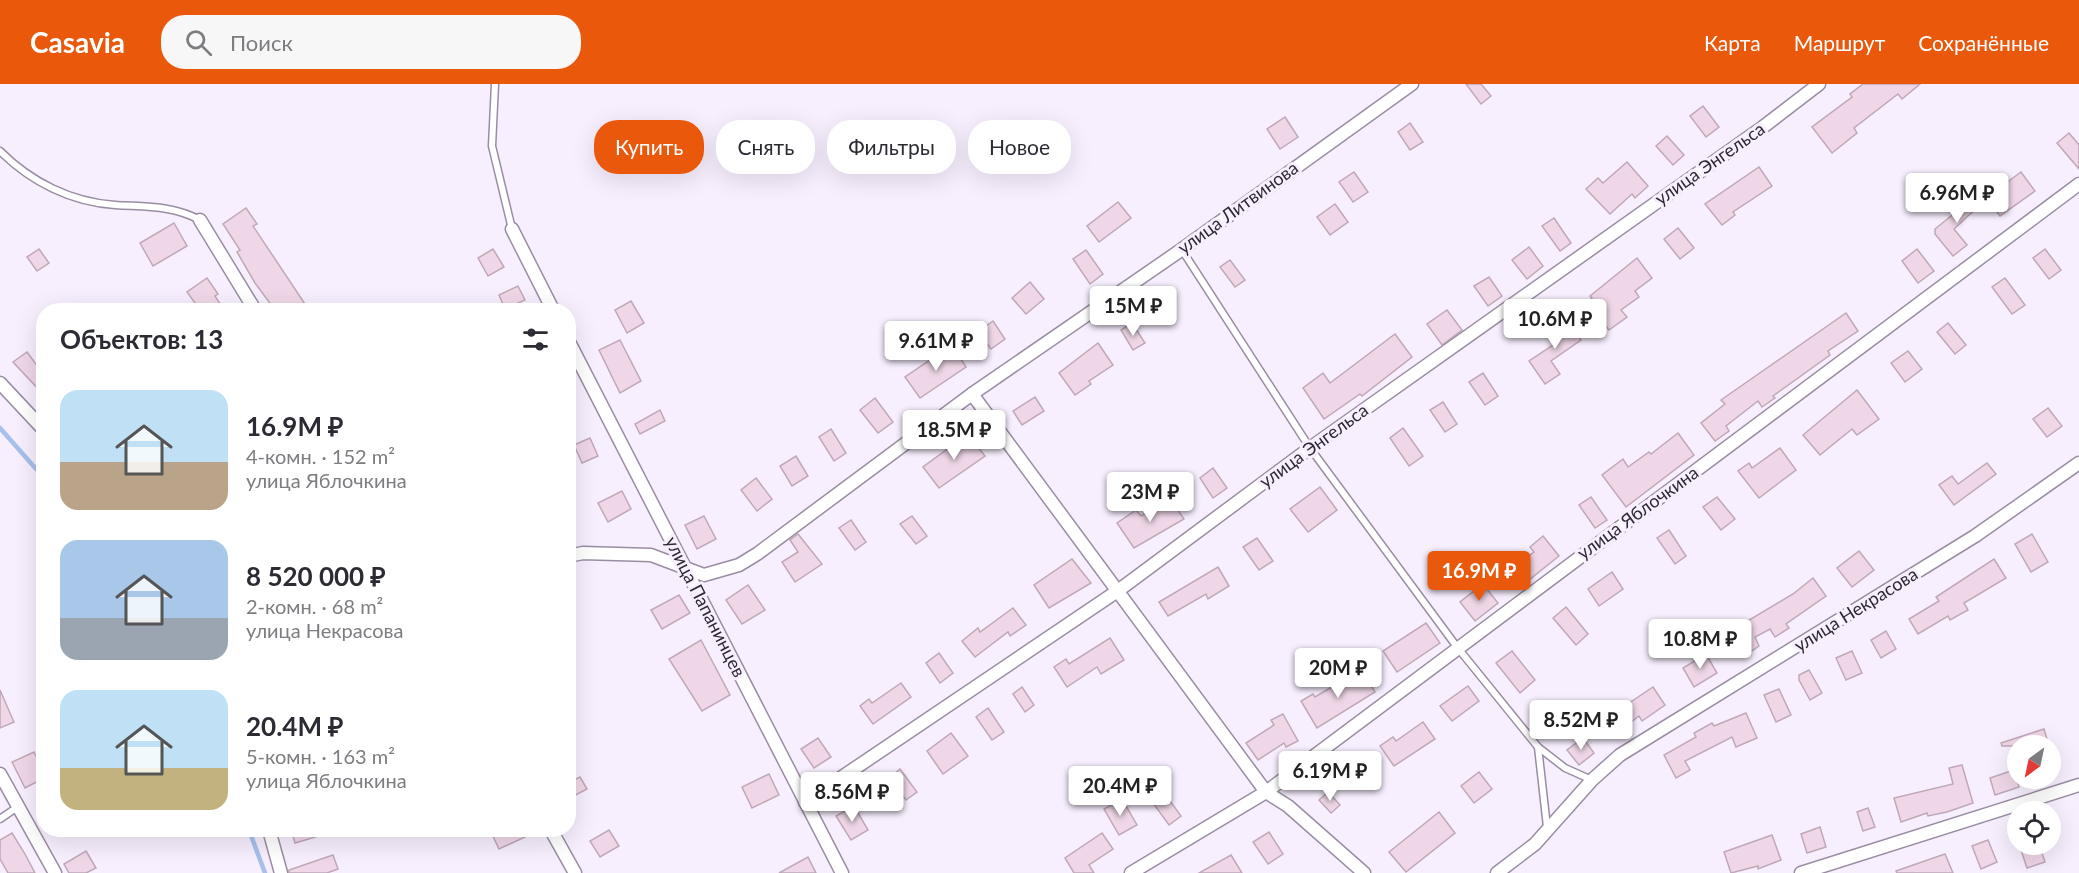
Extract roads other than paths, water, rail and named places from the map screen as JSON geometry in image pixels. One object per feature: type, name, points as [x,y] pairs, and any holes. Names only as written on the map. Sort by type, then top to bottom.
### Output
[{"type":"street","name":"улица Литвинова","points":[[576,554],[629,552],[651,555],[704,575],[739,565],[972,394],[1181,249],[1412,84]]},
{"type":"street","name":"улица Энгельса","points":[[805,802],[1119,590],[1310,448],[1754,134],[1819,84]]},
{"type":"street","name":"улица Яблочкина","points":[[1131,873],[1266,792],[1457,647],[1899,321],[2079,184]]},
{"type":"street","points":[[200,220],[251,303]]},
{"type":"street","points":[[512,229],[549,303]]},
{"type":"street","name":"улица Папанинцев","points":[[576,356],[842,873]]},
{"type":"street","points":[[0,383],[36,421]]},
{"type":"street","points":[[972,394],[1266,792],[1288,806],[1364,873]]},
{"type":"street","name":"улица Некрасова","points":[[1497,873],[1535,844],[1592,780],[1620,755],[1975,536],[2079,463]]},
{"type":"street","points":[[0,774],[55,873]]},
{"type":"street","points":[[1801,873],[2079,784]]},
{"type":"street","points":[[271,837],[280,873]]},
{"type":"street","points":[[555,837],[575,873]]},
{"type":"lane","points":[[495,84],[492,146],[512,229]]},
{"type":"lane","points":[[0,151],[31,177],[77,199],[162,207],[184,211],[200,220]]},
{"type":"lane","points":[[1181,249],[1310,448],[1457,647],[1538,747],[1565,768],[1592,780]]},
{"type":"lane","points":[[1538,747],[1547,831]]},
{"type":"lane","points":[[0,819],[19,806]]},
{"type":"waterway","points":[[0,428],[36,469]]},
{"type":"waterway","points":[[252,837],[265,873]]}]
